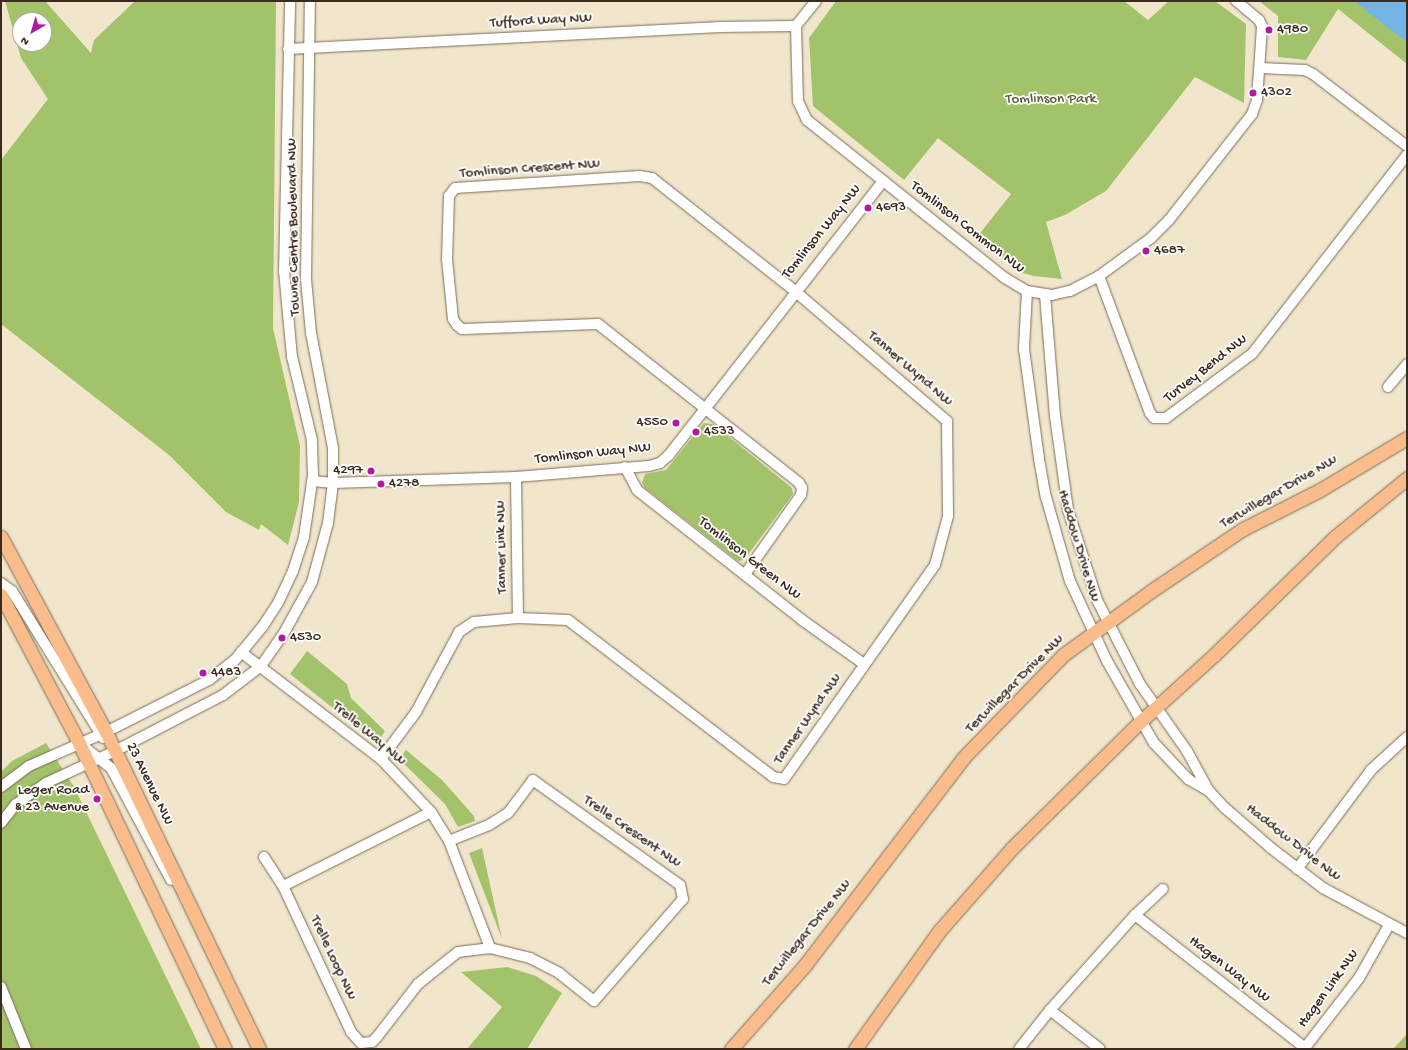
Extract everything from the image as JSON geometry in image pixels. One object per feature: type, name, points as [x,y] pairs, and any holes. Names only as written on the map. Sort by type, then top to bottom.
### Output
[{"type":"main road","name":"Terwillegar Drive NW","points":[[731,1049],[805,965],[963,758],[1047,670],[1107,621],[1243,529],[1320,490],[1407,438]]},
{"type":"main road","points":[[855,1049],[940,930],[988,874],[1140,721],[1214,654],[1336,536],[1407,478]]},
{"type":"main road","name":"23 Avenue NW","points":[[1,537],[104,734],[116,751],[259,1049]]},
{"type":"main road","points":[[1,595],[79,743],[94,760],[225,1049]]},
{"type":"street","name":"Towne Centre Boulevard NW","points":[[1,787],[29,766],[79,743],[104,734],[209,680],[241,652],[270,616],[293,571],[304,537],[313,481],[312,440],[292,357],[284,271],[290,1]]},
{"type":"street","name":"Towne Centre Boulevard NW","points":[[1,824],[27,794],[94,760],[116,751],[223,695],[261,666],[284,633],[312,582],[328,523],[333,483],[332,448],[311,333],[306,279],[308,49],[310,1]]},
{"type":"street","points":[[796,26],[816,1]]},
{"type":"street","name":"Tomlinson Common NW","points":[[796,26],[798,101],[804,115],[883,181],[1004,278],[1027,291],[1045,295],[1070,291],[1099,276],[1151,238],[1169,220],[1252,114],[1257,100],[1262,26],[1259,20],[1236,1]]},
{"type":"street","name":"Tufford Way NW","points":[[288,49],[720,27],[796,26]]},
{"type":"street","points":[[1260,68],[1304,70],[1313,74],[1407,146]]},
{"type":"street","name":"Turvey Bend NW","points":[[1099,276],[1150,413],[1154,418],[1166,418],[1252,354],[1407,155]]},
{"type":"street","name":"Tomlinson Crescent NW","points":[[745,574],[801,495],[802,488],[598,324],[462,329],[457,325],[453,319],[447,259],[449,196],[455,188],[462,187],[647,176],[795,291]]},
{"type":"street","name":"Tomlinson Way NW","points":[[313,481],[333,483],[516,477],[660,463],[669,455],[795,291],[883,181]]},
{"type":"street","name":"Tanner Wynd NW","points":[[381,759],[416,712],[459,632],[474,622],[518,618],[568,620],[773,777],[784,779],[807,749],[864,664],[935,565],[948,516],[948,424],[795,291]]},
{"type":"street","name":"Haddow Drive NW","points":[[1027,291],[1024,349],[1046,497],[1068,575],[1092,632],[1140,721],[1165,757],[1188,779],[1209,791],[1242,824],[1297,869],[1323,888],[1388,925],[1407,933]]},
{"type":"street","name":"Haddow Drive NW","points":[[1045,295],[1055,416],[1068,510],[1087,572],[1107,621],[1140,684],[1155,708],[1187,751],[1209,791]]},
{"type":"street","points":[[1388,388],[1407,364]]},
{"type":"street","name":"Tomlinson Green NW","points":[[625,467],[637,490],[864,664]]},
{"type":"street","name":"Tanner Link NW","points":[[516,477],[518,618]]},
{"type":"street","points":[[1,583],[12,591],[104,734]]},
{"type":"street","name":"Trelle Way NW","points":[[241,652],[381,759],[430,812],[448,840],[490,948]]},
{"type":"street","points":[[1297,869],[1367,775],[1407,737]]},
{"type":"street","points":[[94,760],[111,768],[167,874],[203,933]]},
{"type":"street","name":"Trelle Crescent NW","points":[[448,840],[489,825],[508,813],[533,780],[680,885],[683,899],[594,1001],[559,973],[536,961],[490,948]]},
{"type":"street","points":[[282,886],[430,812]]},
{"type":"street","name":"Trelle Loop NW","points":[[264,857],[282,886],[357,1045],[373,1046],[418,984],[458,952],[490,948]]},
{"type":"street","points":[[1019,1049],[1050,1010],[1134,915],[1163,889]]},
{"type":"street","name":"Hagen Way NW","points":[[1134,915],[1304,1049]]},
{"type":"street","name":"Hagen Link NW","points":[[1304,1049],[1359,978],[1388,925]]},
{"type":"street","points":[[1,986],[26,1049]]},
{"type":"street","points":[[1050,1010],[1100,1049]]},
{"type":"green space","points":[[5,1],[45,1],[91,53],[94,40],[135,1],[276,1],[273,328],[300,446],[299,502],[288,545],[261,524],[259,530],[226,512],[169,455],[1,324],[1,160],[48,99],[21,58],[19,52],[52,52],[52,12],[12,12],[12,26]]},
{"type":"green space","name":"Tomlinson Park","points":[[836,1],[1124,1],[1148,20],[1169,1],[1215,1],[1246,24],[1244,103],[1195,77],[1106,191],[1065,215],[1046,222],[1062,279],[1034,276],[1023,273],[977,237],[1011,194],[938,138],[904,180],[813,106],[809,38]]},
{"type":"green space","points":[[1259,1],[1407,1],[1407,64],[1338,9],[1306,60],[1278,57],[1278,16]]},
{"type":"green space","points":[[704,423],[713,424],[792,488],[793,494],[744,560],[738,561],[645,488],[642,483],[645,474],[666,470]]},
{"type":"green space","points":[[307,651],[347,684],[351,698],[385,731],[377,743],[290,674]]},
{"type":"green space","points":[[46,743],[74,787],[201,1049],[1,1049],[1,772],[12,761]]},
{"type":"green space","points":[[406,750],[442,780],[474,816],[475,821],[458,827],[445,804],[399,759]]},
{"type":"green space","points":[[482,848],[502,939],[469,853]]},
{"type":"green space","points":[[507,967],[536,976],[562,993],[527,1049],[467,1049],[502,1007],[461,972]]},
{"type":"green space","points":[[1407,1034],[1407,1049],[1393,1049]]},
{"type":"water","points":[[1354,1],[1407,1],[1407,42],[1382,23]]},
{"type":"place","name":"4980","points":[[1269,30]]},
{"type":"place","name":"4302","points":[[1253,93]]},
{"type":"place","name":"4693","points":[[868,208]]},
{"type":"place","name":"4687","points":[[1146,251]]},
{"type":"place","name":"4550","points":[[676,423]]},
{"type":"place","name":"4533","points":[[696,432]]},
{"type":"place","name":"4297","points":[[371,471]]},
{"type":"place","name":"4278","points":[[381,484]]},
{"type":"place","name":"4530","points":[[282,638]]},
{"type":"place","name":"4483","points":[[203,673]]},
{"type":"place","name":"Leger Road & 23 Avenue","points":[[97,799]]}]
